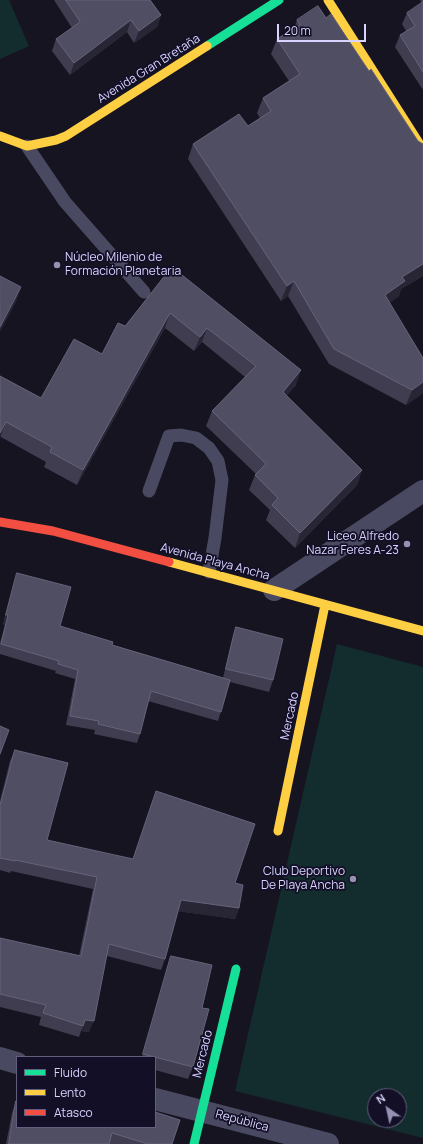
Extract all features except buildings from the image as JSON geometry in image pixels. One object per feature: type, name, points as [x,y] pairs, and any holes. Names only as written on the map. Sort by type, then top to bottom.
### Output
[{"type":"street","points":[[328,0],[419,135]]},
{"type":"street","name":"Avenida Gran Bretaña","points":[[27,146],[56,140],[66,136],[267,3]]},
{"type":"street","points":[[0,136],[27,146]]},
{"type":"street","points":[[274,590],[423,491]]},
{"type":"street","name":"Avenida Playa Ancha","points":[[0,522],[53,531],[423,631]]},
{"type":"street","name":"Mercado","points":[[278,831],[325,605]]},
{"type":"street","name":"Mercado","points":[[194,1144],[236,969]]},
{"type":"street","points":[[0,1058],[16,1062]]},
{"type":"street","name":"República","points":[[156,1099],[328,1144]]},
{"type":"lane","points":[[27,146],[65,202],[144,292]]},
{"type":"lane","points":[[149,491],[169,436],[180,435],[196,438],[209,448],[218,461],[222,480],[216,538],[209,572]]},
{"type":"green space","points":[[0,0],[9,0],[29,46],[0,59]]},
{"type":"green space","name":"Club Deportivo De Playa Ancha","points":[[337,644],[423,667],[423,1138],[383,1128],[407,1128],[407,1088],[367,1088],[367,1124],[235,1091]]},
{"type":"traffic: fast","points":[[207,46],[279,0]]},
{"type":"traffic: fast","points":[[194,1144],[236,969]]},
{"type":"traffic: slow","points":[[328,0],[423,149]]},
{"type":"traffic: slow","points":[[0,136],[27,146],[56,140],[66,136],[207,46]]},
{"type":"traffic: slow","points":[[169,562],[423,631]]},
{"type":"traffic: slow","points":[[278,831],[325,605]]},
{"type":"traffic: jam","points":[[0,522],[53,531],[169,562]]},
{"type":"place","name":"Núcleo Milenio de Formación Planetaria","points":[[57,265]]},
{"type":"place","name":"Liceo Alfredo Nazar Feres A-23","points":[[407,544]]},
{"type":"place","name":"Club Deportivo De Playa Ancha","points":[[353,879]]}]
